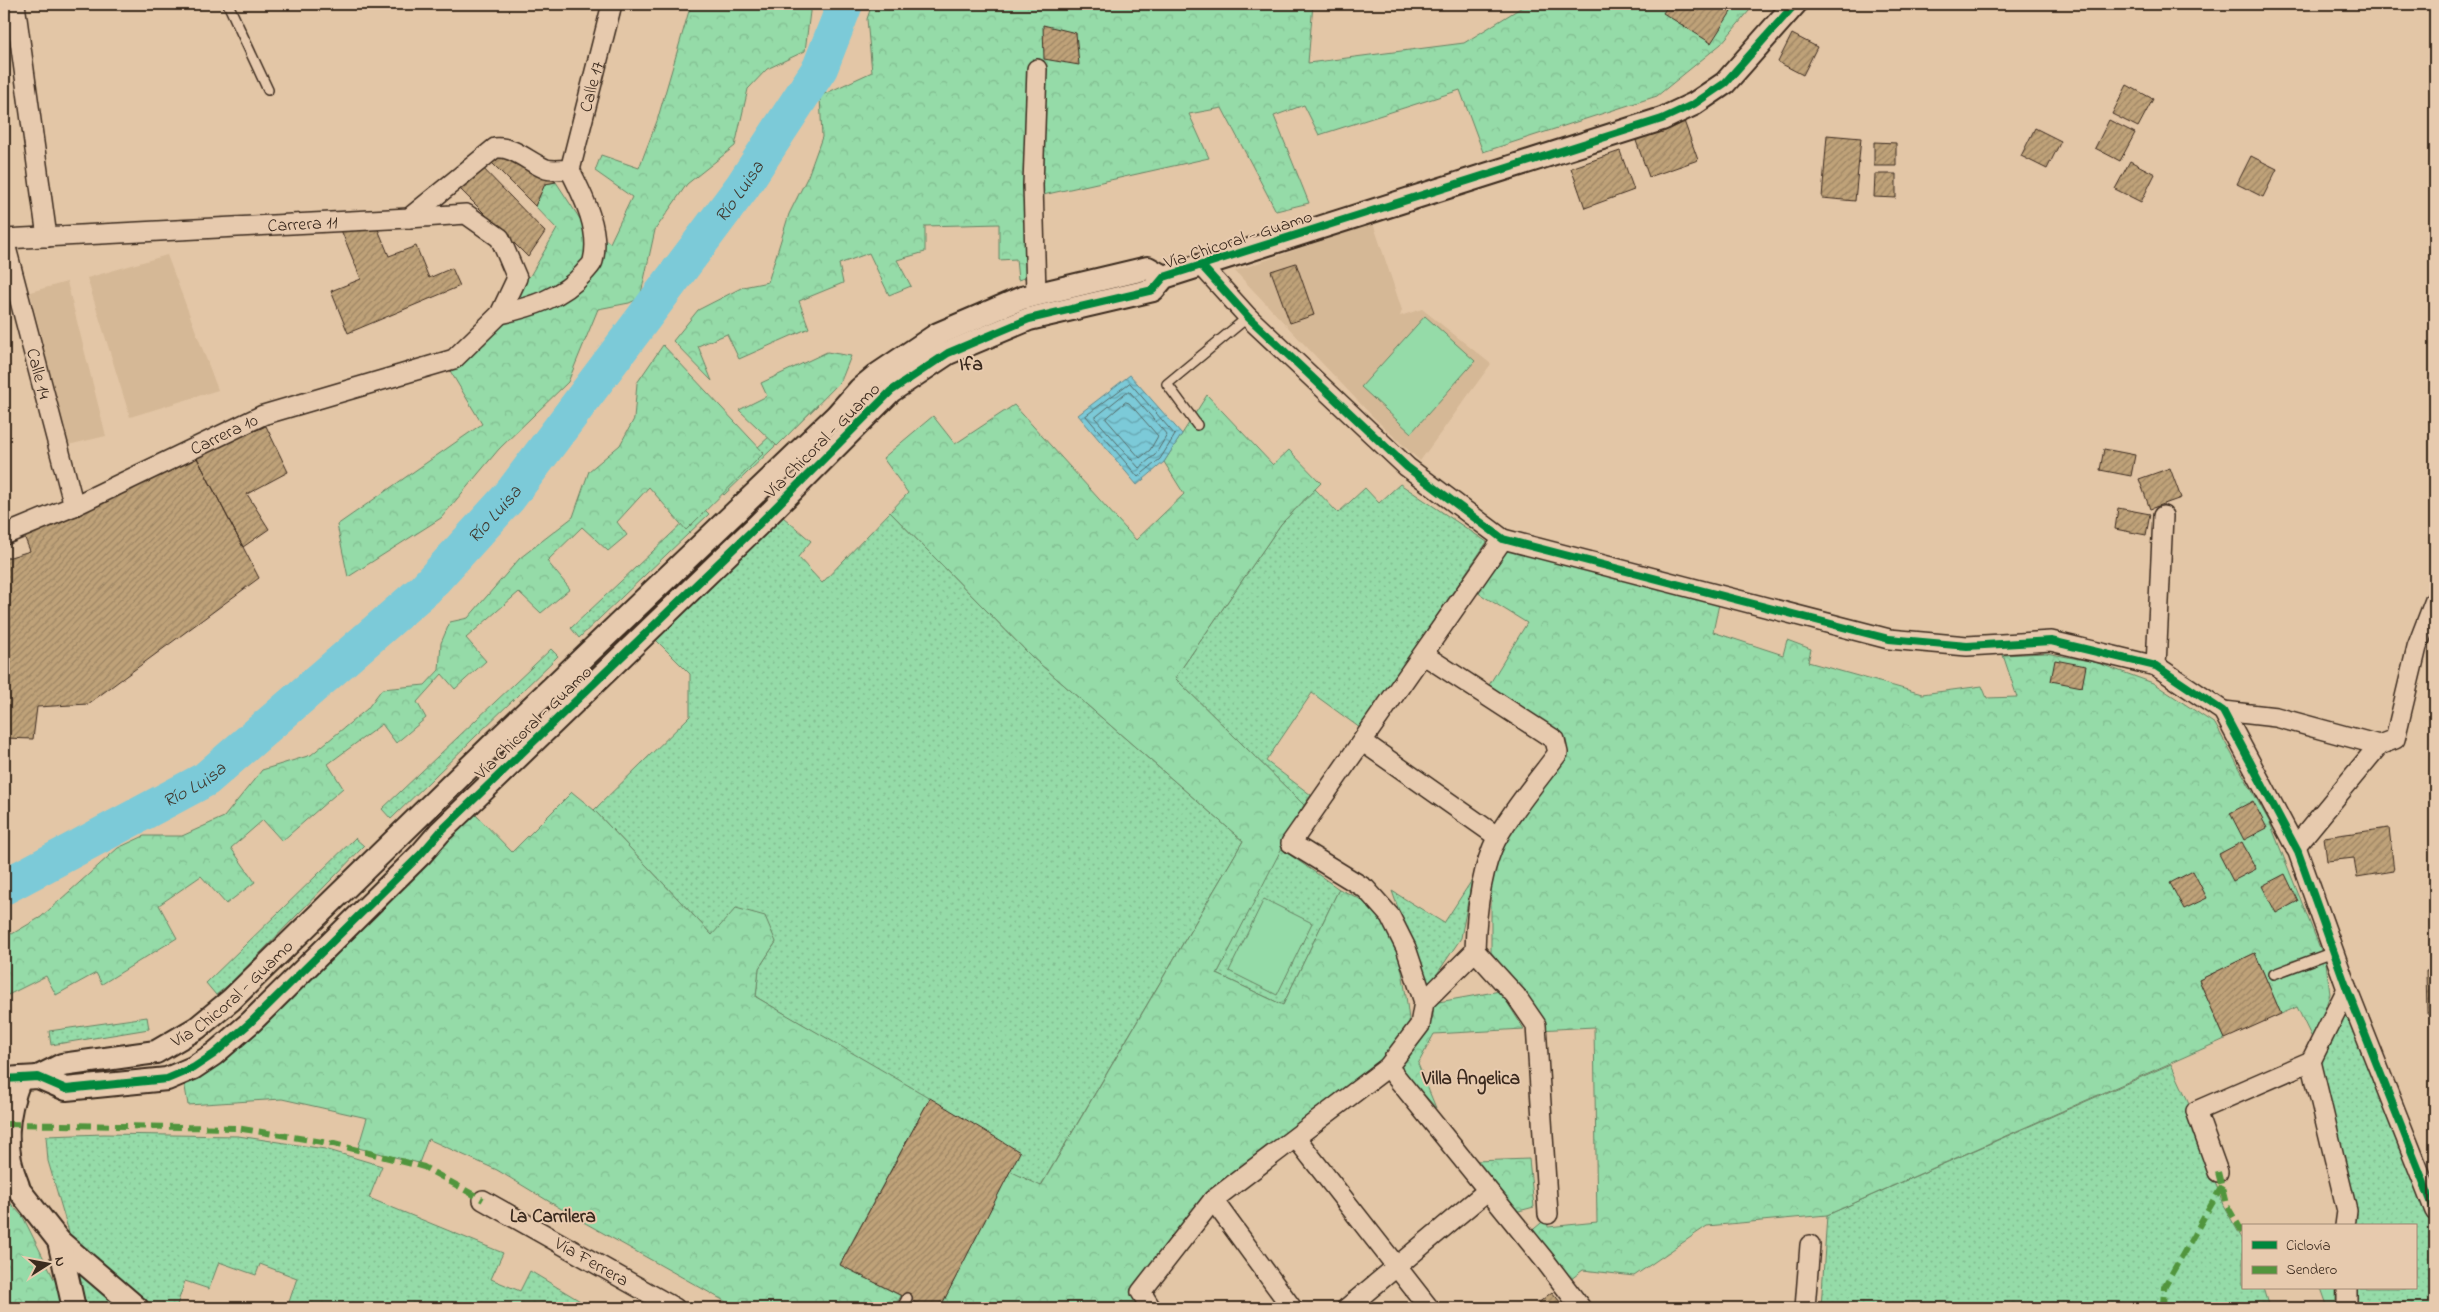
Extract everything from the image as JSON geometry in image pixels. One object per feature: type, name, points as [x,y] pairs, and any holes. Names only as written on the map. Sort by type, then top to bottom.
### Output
[{"type":"street","points":[[14,4],[48,237]]},
{"type":"street","name":"Calle 17","points":[[570,170],[612,4]]},
{"type":"street","name":"Vía Chicoral - Guamo","points":[[21,1078],[62,1065],[156,1052],[197,1028],[231,1000],[490,747],[728,520],[843,424],[948,353],[1029,319],[1153,290],[1164,277],[1670,115],[1694,104],[1725,83],[1795,4]]},
{"type":"street","points":[[1029,319],[1037,69]]},
{"type":"street","points":[[409,218],[494,148],[504,147],[544,168],[570,170],[586,201],[595,241],[593,263],[573,285],[566,289],[535,306],[500,314]]},
{"type":"street","name":"Carrera 11","points":[[4,240],[466,214],[500,238],[517,278],[500,314]]},
{"type":"street","name":"Calle 14","points":[[4,240],[74,506]]},
{"type":"street","points":[[1202,266],[1248,317],[1406,467],[1503,539],[1889,640],[1967,646],[2051,641],[2156,666],[2223,711],[2276,717],[2379,745]]},
{"type":"street","name":"Vía Chicoral - Guamo","points":[[21,1078],[66,1089],[167,1079],[193,1068],[214,1054],[251,1022],[422,854],[440,832],[605,674],[744,537],[843,424],[860,389],[876,375],[938,334],[1029,295],[1148,268],[1164,277]]},
{"type":"street","name":"Carrera 10","points":[[4,535],[74,506],[262,415],[454,358],[500,314]]},
{"type":"street","points":[[2156,666],[2163,516]]},
{"type":"street","points":[[728,520],[744,537]]},
{"type":"street","points":[[1151,1308],[1141,1292],[1213,1200],[1388,1067],[1420,1025],[1424,1002],[1406,948],[1390,916],[1366,889],[1291,843],[1424,656],[1503,539]]},
{"type":"street","points":[[2295,847],[2379,745],[2395,739],[2417,647],[2435,600]]},
{"type":"street","points":[[587,656],[605,674]]},
{"type":"street","points":[[1424,656],[1555,740],[1558,753],[1498,837],[1490,854],[1476,915],[1475,951],[1424,1002]]},
{"type":"street","points":[[2223,711],[2295,847],[2347,989],[2435,1211]]},
{"type":"street","points":[[1363,742],[1498,837]]},
{"type":"street","points":[[403,834],[422,854]]},
{"type":"street","points":[[1475,951],[1516,996],[1536,1025],[1548,1214]]},
{"type":"street","points":[[2218,1172],[2196,1111],[2311,1061],[2347,989]]},
{"type":"street","points":[[2311,1061],[2347,1211],[2345,1224]]},
{"type":"street","points":[[1388,1067],[1581,1308]]},
{"type":"street","points":[[20,1190],[9,1160],[7,1136],[11,1100],[21,1078]]},
{"type":"street","points":[[1296,1138],[1429,1308]]},
{"type":"street","points":[[4,1171],[59,1241],[137,1308]]},
{"type":"street","points":[[1347,1308],[1487,1191]]},
{"type":"street","name":"Vía Ferrera","points":[[483,1200],[675,1308]]},
{"type":"street","points":[[1213,1200],[1292,1308]]},
{"type":"street","points":[[59,1241],[74,1308]]},
{"type":"street","points":[[1806,1308],[1810,1245]]},
{"type":"street","points":[[2347,1290],[2347,1308]]},
{"type":"lane","points":[[228,4],[268,90]]},
{"type":"lane","points":[[1197,425],[1167,384],[1248,317]]},
{"type":"lane","points":[[2274,974],[2333,952]]},
{"type":"lane","points":[[902,1308],[907,1298]]},
{"type":"shaded area","points":[[1373,223],[1402,310],[1400,316],[1422,309],[1491,364],[1420,461],[1374,418],[1235,271]]},
{"type":"shaded area","points":[[167,255],[218,390],[130,417],[87,278]]},
{"type":"shaded area","points":[[67,282],[106,436],[68,445],[30,292]]},
{"type":"green space","points":[[691,4],[811,4],[805,51],[767,69],[748,89],[735,146],[687,184],[655,230],[640,298],[629,303],[598,309],[568,382],[499,449],[441,518],[348,577],[337,525],[482,424],[443,359],[530,276],[557,229],[535,206],[545,184],[556,182],[580,219],[610,243],[632,197],[595,171],[601,155],[639,168],[657,121]]},
{"type":"green space","points":[[872,4],[1313,4],[1308,63],[1464,43],[1527,4],[1755,4],[1721,44],[1657,96],[1483,152],[1460,90],[1319,135],[1304,105],[1274,116],[1309,203],[1276,211],[1222,108],[1189,114],[1209,158],[1034,197],[1041,273],[1018,280],[1016,259],[999,260],[999,224],[925,226],[925,252],[897,260],[911,286],[889,295],[869,253],[839,264],[843,283],[799,301],[809,328],[739,359],[727,334],[698,346],[712,381],[673,341],[698,310],[743,287],[768,282],[789,214],[808,176],[822,137],[820,96],[872,72],[867,19]]},
{"type":"green space","points":[[1425,316],[1475,361],[1411,433],[1361,387]]},
{"type":"green space","points":[[663,345],[764,453],[686,530],[649,487],[617,522],[627,535],[608,551],[582,527],[547,561],[570,589],[541,613],[519,592],[466,638],[486,661],[455,689],[442,674],[417,702],[426,718],[396,743],[382,724],[328,764],[343,788],[282,841],[263,820],[231,848],[255,882],[226,904],[201,876],[159,905],[177,938],[102,984],[96,973],[56,995],[46,976],[4,997],[4,930],[12,934],[41,917],[118,848],[144,836],[182,836],[224,817],[262,770],[311,755],[367,709],[382,689],[425,685],[439,670],[441,643],[450,622],[468,618],[520,558],[573,517],[589,471],[620,445],[634,419],[637,383]]},
{"type":"green space","points":[[827,352],[851,356],[841,381],[777,446],[739,410],[767,396],[761,383]]},
{"type":"green space","points":[[1207,395],[1273,465],[1289,450],[1321,483],[1281,524],[1175,678],[1304,805],[1217,974],[1283,1005],[1339,889],[1355,896],[1377,913],[1394,942],[1403,976],[1410,1027],[1381,1066],[1206,1195],[1135,1291],[1146,1308],[940,1308],[1010,1171],[1041,1186],[1243,841],[1032,657],[890,512],[908,493],[883,458],[933,416],[955,444],[1014,405],[1136,540],[1184,494],[1164,462]]},
{"type":"green space","points":[[812,397],[818,405],[724,495],[716,486]]},
{"type":"green space","points":[[1400,484],[1487,542],[1360,728],[1312,693],[1266,761],[1311,795],[1304,805],[1175,678],[1281,524],[1315,489],[1338,513],[1365,488],[1379,503]]},
{"type":"green space","points":[[701,506],[709,514],[579,638],[571,628]]},
{"type":"green space","points":[[776,511],[811,541],[798,557],[822,583],[890,512],[1032,657],[1243,841],[1040,1187],[1008,1175],[1019,1152],[756,997],[759,968],[776,942],[712,935],[594,810],[690,716],[690,674],[652,636]]},
{"type":"green space","points":[[1505,547],[1719,604],[1713,632],[1783,655],[1787,640],[1811,649],[1808,662],[1922,694],[1982,686],[1987,698],[2017,697],[2003,655],[2046,653],[2095,662],[2153,683],[2215,724],[2270,823],[2326,963],[2330,994],[2314,1042],[2297,1007],[2281,1014],[2255,953],[2199,980],[2225,1039],[1827,1215],[1707,1226],[1634,1276],[1583,1270],[1566,1283],[1528,1234],[1547,1218],[1548,1227],[1597,1222],[1594,1027],[1538,1030],[1531,1003],[1491,952],[1491,863],[1563,754],[1562,735],[1489,685],[1527,623],[1475,591]]},
{"type":"green space","points":[[551,649],[558,656],[391,819],[382,809]]},
{"type":"green space","points":[[572,792],[594,810],[712,935],[736,908],[765,916],[776,942],[759,968],[756,997],[930,1098],[840,1264],[901,1296],[894,1308],[737,1308],[578,1219],[497,1170],[428,1139],[419,1163],[358,1148],[367,1118],[282,1099],[188,1105],[184,1081],[256,1033],[473,812],[512,852]]},
{"type":"green space","points":[[355,838],[364,846],[232,982],[216,995],[206,983]]},
{"type":"green space","points":[[1280,848],[1339,889],[1283,1005],[1217,974]]},
{"type":"green space","points":[[1472,880],[1461,938],[1427,989],[1392,891],[1444,923]]},
{"type":"green space","points":[[1264,899],[1312,923],[1277,995],[1229,971]]},
{"type":"green space","points":[[1500,991],[1524,1029],[1434,1034],[1418,1064],[1436,1108],[1398,1065],[1433,1017],[1433,1003]]},
{"type":"green space","points":[[2346,998],[2435,1217],[2435,1308],[2348,1308],[2348,1290],[2416,1290],[2416,1224],[2349,1224],[2316,1063]]},
{"type":"green space","points":[[147,1017],[149,1029],[51,1045],[49,1031]]},
{"type":"green space","points":[[2171,1064],[2188,1101],[2223,1205],[2242,1238],[2242,1290],[2264,1290],[2269,1308],[1821,1308],[1827,1215]]},
{"type":"green space","points":[[104,1134],[238,1136],[325,1149],[382,1166],[369,1198],[503,1253],[491,1279],[520,1291],[530,1271],[592,1308],[287,1308],[297,1278],[260,1264],[256,1275],[219,1262],[209,1289],[185,1281],[176,1308],[159,1308],[135,1298],[73,1246],[48,1161],[46,1136]]},
{"type":"green space","points":[[1529,1159],[1534,1207],[1515,1212],[1475,1161]]},
{"type":"green space","points":[[4,1196],[23,1217],[60,1291],[59,1308],[4,1308]]},
{"type":"green space","points":[[77,1271],[124,1308],[83,1308]]},
{"type":"green space","points":[[2322,1290],[2336,1290],[2336,1308],[2328,1308]]},
{"type":"water","points":[[1130,375],[1182,434],[1164,462],[1137,485],[1078,415]]},
{"type":"building","points":[[1669,4],[1736,4],[1711,43],[1663,13]]},
{"type":"building","points":[[1043,25],[1076,33],[1079,65],[1044,59]]},
{"type":"building","points":[[1792,34],[1817,47],[1803,75],[1778,62]]},
{"type":"building","points":[[2127,85],[2153,99],[2138,127],[2112,114]]},
{"type":"building","points":[[2109,120],[2135,133],[2120,161],[2095,148]]},
{"type":"building","points":[[1684,121],[1698,160],[1649,177],[1635,138]]},
{"type":"building","points":[[2035,128],[2061,141],[2047,169],[2021,156]]},
{"type":"building","points":[[1827,135],[1861,138],[1855,201],[1822,198]]},
{"type":"building","points":[[1874,142],[1896,143],[1896,166],[1874,166]]},
{"type":"building","points":[[500,150],[556,182],[545,184],[535,206],[488,159]]},
{"type":"building","points":[[1620,151],[1634,190],[1585,208],[1571,168]]},
{"type":"building","points":[[2251,156],[2277,169],[2263,197],[2237,184]]},
{"type":"building","points":[[475,160],[545,232],[528,257],[451,180]]},
{"type":"building","points":[[2130,161],[2155,174],[2141,202],[2115,189]]},
{"type":"building","points":[[1875,174],[1896,174],[1896,198],[1874,197]]},
{"type":"building","points":[[373,217],[389,256],[416,246],[429,278],[452,268],[460,286],[348,333],[331,291],[361,279],[341,230]]},
{"type":"building","points":[[1296,263],[1314,315],[1290,323],[1271,271]]},
{"type":"building","points":[[266,426],[288,472],[247,494],[269,529],[243,547],[196,456]]},
{"type":"building","points":[[2104,449],[2135,455],[2131,476],[2100,470]]},
{"type":"building","points":[[196,456],[259,578],[88,704],[37,707],[33,739],[4,738],[4,559],[30,551],[19,523]]},
{"type":"building","points":[[2170,468],[2181,498],[2150,509],[2139,479]]},
{"type":"building","points":[[2118,508],[2150,514],[2146,535],[2115,529]]},
{"type":"building","points":[[2055,660],[2086,666],[2082,687],[2051,681]]},
{"type":"building","points":[[2253,801],[2267,828],[2244,840],[2230,813]]},
{"type":"building","points":[[2389,828],[2394,871],[2357,877],[2354,858],[2327,861],[2324,837]]},
{"type":"building","points":[[2242,842],[2256,869],[2233,881],[2219,854]]},
{"type":"building","points":[[2193,871],[2207,898],[2184,909],[2170,883]]},
{"type":"building","points":[[2285,874],[2298,901],[2276,913],[2262,886]]},
{"type":"building","points":[[2255,953],[2281,1014],[2225,1039],[2199,980]]},
{"type":"building","points":[[2435,970],[2435,1013],[2427,1013],[2426,971]]},
{"type":"building","points":[[930,1098],[1020,1152],[940,1308],[926,1308],[840,1265]]},
{"type":"building","points":[[1552,1292],[1565,1308],[1532,1308]]},
{"type":"waterway","name":"Río Luisa","points":[[4,887],[206,779],[425,589],[509,497],[742,187],[820,68],[845,4]]},
{"type":"marked path","points":[[7,1124],[236,1128],[293,1137],[334,1144],[424,1167],[483,1200]]},
{"type":"marked path","points":[[2218,1172],[2226,1204],[2242,1231]]},
{"type":"marked path","points":[[2163,1308],[2164,1287],[2222,1186]]},
{"type":"cycle path","points":[[4,1079],[38,1077],[66,1089],[167,1079],[193,1068],[214,1054],[251,1022],[421,854],[440,832],[757,526],[891,391],[948,353],[1029,319],[1153,290],[1164,277],[1662,119],[1694,104],[1725,83],[1795,4]]},
{"type":"cycle path","points":[[1202,266],[1248,317],[1407,467],[1503,539],[1889,639],[1967,646],[2051,641],[2156,666],[2223,711],[2298,852],[2347,989],[2435,1211]]},
{"type":"district","name":"Ifa","points":[[971,363]]},
{"type":"district","name":"Villa Angelica","points":[[1471,1077]]},
{"type":"district","name":"La Carrilera","points":[[553,1215]]}]
